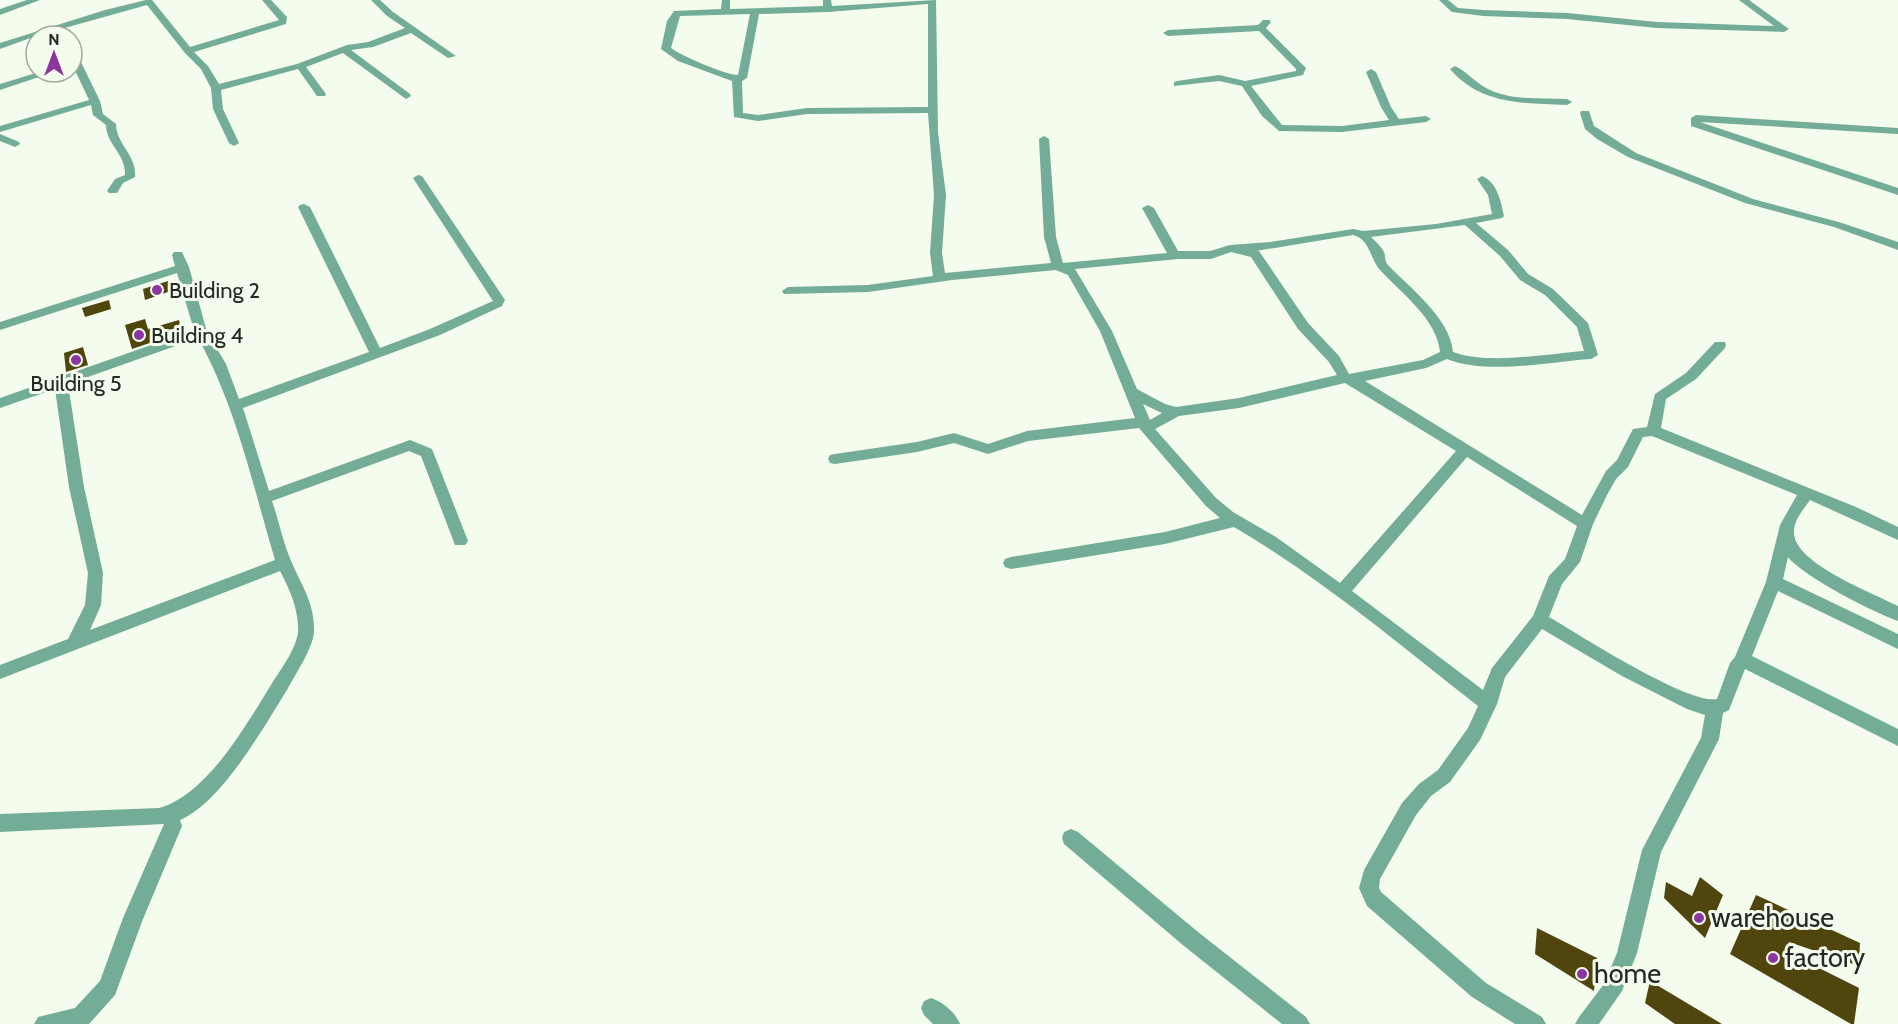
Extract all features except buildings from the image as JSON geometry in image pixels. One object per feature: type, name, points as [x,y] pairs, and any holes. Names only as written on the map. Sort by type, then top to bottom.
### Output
[{"type":"street","points":[[0,12],[36,0]]},
{"type":"street","points":[[188,51],[283,22],[284,19],[266,0]]},
{"type":"street","points":[[375,0],[451,56]]},
{"type":"street","points":[[726,0],[724,7],[727,12]]},
{"type":"street","points":[[1443,0],[1455,10],[1657,25],[1784,29],[1743,0]]},
{"type":"street","points":[[80,24],[108,12],[152,1],[188,51],[205,68],[216,88],[218,109],[234,143]]},
{"type":"street","points":[[753,11],[756,15],[742,78],[725,78],[708,67],[682,62],[666,49],[672,21],[677,13],[753,11],[827,4],[932,1],[933,133],[940,195],[936,253],[939,277],[1174,255],[1211,255],[1230,249],[1270,246],[1353,232],[1364,234],[1437,228],[1498,216],[1494,195],[1482,179]]},
{"type":"street","points":[[1510,4],[1525,15]]},
{"type":"street","points":[[1168,33],[1264,25],[1301,68],[1299,73],[1245,84],[1194,70]]},
{"type":"street","points":[[216,88],[262,74],[300,66],[344,49],[370,45],[412,29]]},
{"type":"street","points":[[0,46],[24,40]]},
{"type":"street","points":[[357,61],[370,45]]},
{"type":"street","points":[[344,49],[406,96]]},
{"type":"street","points":[[300,66],[321,94]]},
{"type":"street","points":[[1455,69],[1467,82],[1485,94],[1506,101],[1567,102]]},
{"type":"street","points":[[1371,72],[1386,107],[1396,122]]},
{"type":"street","points":[[737,78],[738,115],[758,118],[807,111],[933,110]]},
{"type":"street","points":[[1177,84],[1219,78]]},
{"type":"street","points":[[0,87],[24,80]]},
{"type":"street","points":[[84,80],[95,101],[98,115],[111,124],[111,135],[123,147],[131,171],[130,177],[119,181],[113,191]]},
{"type":"street","points":[[1245,84],[1266,114],[1280,128],[1342,129],[1426,119]]},
{"type":"street","points":[[0,129],[95,101]]},
{"type":"street","points":[[1585,113],[1589,127],[1601,137],[1632,155],[1749,201],[1838,225],[1898,246]]},
{"type":"street","points":[[1898,130],[1696,118],[1695,124],[1898,192]]},
{"type":"street","points":[[0,137],[15,144]]},
{"type":"street","points":[[1044,139],[1050,237],[1059,267],[1072,273],[1106,331],[1145,425],[1211,502],[1271,541],[1342,592],[1488,704]]},
{"type":"street","points":[[235,406],[435,332],[494,306],[499,300],[418,178]]},
{"type":"street","points":[[304,207],[376,353]]},
{"type":"street","points":[[1148,208],[1174,255]]},
{"type":"street","points":[[836,459],[916,447],[954,438],[988,449],[1027,436],[1145,425],[1176,412],[1239,403],[1348,378],[1426,364],[1447,354],[1465,361],[1512,361],[1591,355],[1588,341],[1583,334],[1583,327],[1549,292],[1524,277],[1504,253],[1468,222]]},
{"type":"street","points":[[1364,234],[1378,252],[1379,260],[1384,267],[1401,282],[1433,320],[1446,344],[1447,354]]},
{"type":"street","points":[[1230,249],[1255,254],[1303,326],[1334,358],[1348,378],[1466,449],[1585,525]]},
{"type":"street","points":[[0,326],[180,261],[201,332],[219,364],[235,406],[284,563],[301,594],[306,633],[293,664],[250,734],[224,769],[195,799],[177,812],[159,817],[0,823]]},
{"type":"street","points":[[788,291],[860,291],[923,283],[948,277]]},
{"type":"street","points":[[0,403],[201,332]]},
{"type":"street","points":[[1653,432],[1660,397],[1691,376],[1720,345]]},
{"type":"street","points":[[61,383],[79,503],[97,570],[94,603],[88,621],[74,643]]},
{"type":"street","points":[[1132,392],[1161,408],[1176,412]]},
{"type":"street","points":[[1535,1024],[1479,990],[1374,899],[1369,888],[1371,878],[1409,809],[1425,790],[1444,776],[1474,734],[1488,704],[1498,673],[1540,620],[1555,581],[1572,562],[1585,525],[1611,475],[1623,463],[1638,433],[1653,432],[1851,511],[1898,534]]},
{"type":"street","points":[[265,498],[410,445],[427,453],[460,541]]},
{"type":"street","points":[[1342,592],[1466,449]]},
{"type":"street","points":[[1540,620],[1628,671],[1693,704],[1709,708],[1723,705],[1728,697],[1738,663],[1741,662],[1774,582],[1787,525],[1806,494]]},
{"type":"street","points":[[1011,563],[1166,538],[1238,520]]},
{"type":"street","points":[[1786,536],[1788,545],[1797,556],[1816,569],[1898,614]]},
{"type":"street","points":[[0,672],[284,563]]},
{"type":"street","points":[[1774,582],[1898,642]]},
{"type":"street","points":[[1741,662],[1746,661],[1755,665],[1898,738]]},
{"type":"street","points":[[1586,1024],[1612,990],[1627,953],[1652,850],[1710,739],[1715,707]]},
{"type":"street","points":[[45,1024],[80,1018],[108,988],[133,918],[173,826]]},
{"type":"street","points":[[1071,838],[1191,939],[1299,1024]]},
{"type":"street","points":[[931,1008],[949,1024]]},
{"type":"place","name":"Building 2","points":[[157,290]]},
{"type":"place","name":"Building 4","points":[[139,335]]},
{"type":"place","name":"Building 5","points":[[76,360]]},
{"type":"place","name":"warehouse","points":[[1699,918]]},
{"type":"place","name":"factory","points":[[1773,958]]},
{"type":"place","name":"home","points":[[1582,974]]}]
